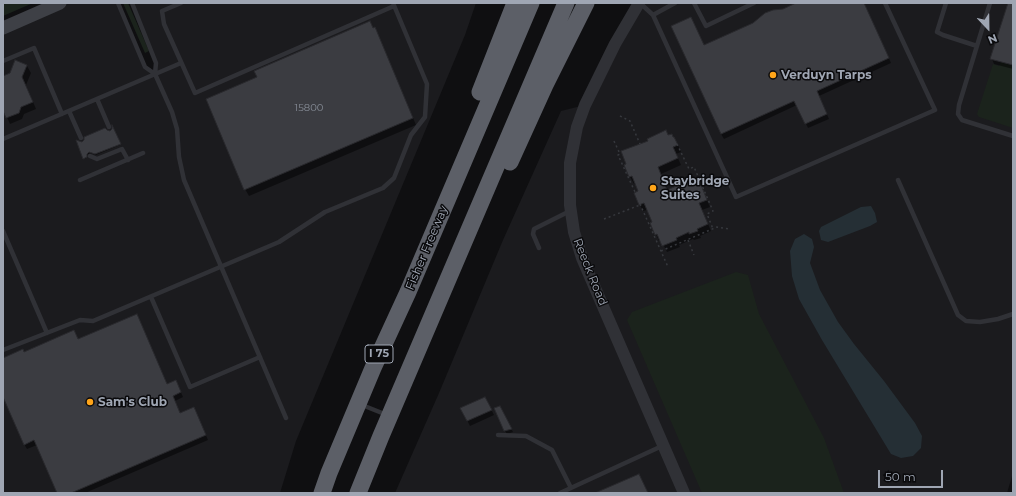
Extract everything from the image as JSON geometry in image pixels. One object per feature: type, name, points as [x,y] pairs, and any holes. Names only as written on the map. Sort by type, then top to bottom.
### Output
[{"type":"highway","points":[[445,204],[463,137],[515,3]]},
{"type":"highway","name":"Fisher Freeway","points":[[322,493],[373,368],[408,292],[531,3]]},
{"type":"highway","points":[[358,493],[566,3]]},
{"type":"highway","points":[[474,219],[499,183],[525,131],[545,85],[586,3]]},
{"type":"main road","points":[[3,20],[40,3]]},
{"type":"main road","points":[[3,28],[60,3]]},
{"type":"street","name":"Reeck Road","points":[[640,3],[615,44],[585,105],[577,127],[570,163],[570,211],[574,232],[582,258],[684,493]]},
{"type":"lane","points":[[118,3],[145,67],[155,74]]},
{"type":"lane","points":[[132,3],[156,63],[155,74],[172,112],[177,129],[179,157],[184,180],[286,418]]},
{"type":"lane","points":[[3,350],[80,320],[93,321],[279,242],[325,212],[383,188],[394,178],[411,135],[425,117],[427,84],[394,4],[195,93],[164,24],[162,11],[181,3]]},
{"type":"lane","points":[[640,3],[653,15],[736,198],[935,110],[885,3]]},
{"type":"lane","points":[[653,15],[675,3]]},
{"type":"lane","points":[[694,3],[706,26],[754,3]]},
{"type":"lane","points":[[946,3],[938,32],[977,46]]},
{"type":"lane","points":[[990,3],[958,105],[958,114],[962,120],[1013,136]]},
{"type":"lane","points":[[3,61],[34,48],[62,114]]},
{"type":"lane","points":[[3,139],[182,63]]},
{"type":"lane","points":[[97,99],[109,127]]},
{"type":"lane","points":[[68,111],[81,138]]},
{"type":"lane","points":[[90,156],[96,159],[117,148],[122,149],[128,160]]},
{"type":"lane","points":[[80,180],[143,153]]},
{"type":"lane","points":[[898,180],[958,315],[966,321],[980,322],[998,319],[1013,314]]},
{"type":"lane","points":[[539,248],[534,237],[534,230],[570,211]]},
{"type":"lane","points":[[3,231],[47,333]]},
{"type":"lane","points":[[151,297],[190,387],[260,356]]},
{"type":"lane","points":[[358,404],[390,416]]},
{"type":"lane","points":[[498,435],[526,436],[552,450],[571,488]]},
{"type":"lane","points":[[560,493],[664,446]]},
{"type":"path","points":[[620,116],[630,121],[640,144]]},
{"type":"path","points":[[614,142],[621,154],[618,155],[635,192]]},
{"type":"path","points":[[677,144],[689,169],[694,167],[713,211],[707,214],[713,229]]},
{"type":"path","points":[[604,219],[640,204],[668,267]]},
{"type":"path","points":[[661,251],[717,227],[729,229]]},
{"type":"path","points":[[688,240],[694,255]]},
{"type":"shaded area","points":[[3,3],[33,3],[3,16]]},
{"type":"shaded area","points":[[60,3],[118,3],[145,67],[155,74],[156,63],[132,3],[476,3],[465,35],[296,441],[280,493],[3,493],[3,28]]},
{"type":"shaded area","points":[[123,3],[128,3],[149,51],[145,53]]},
{"type":"shaded area","points":[[639,3],[1013,3],[1013,473],[1007,493],[395,493],[439,393],[503,240],[561,111],[585,105]]},
{"type":"shaded area","points":[[1001,62],[1013,66],[1013,128],[979,117],[977,114],[993,64],[999,66]]},
{"type":"shaded area","points":[[871,206],[875,213],[877,222],[828,242],[821,240],[819,231],[821,227],[861,207]]},
{"type":"shaded area","points":[[804,234],[812,239],[814,247],[810,263],[820,290],[838,322],[915,423],[922,436],[921,448],[913,456],[901,458],[891,454],[799,299],[792,276],[790,251],[795,239]]},
{"type":"shaded area","points":[[736,272],[748,275],[759,314],[824,438],[844,493],[702,493],[627,320],[632,312]]},
{"type":"building","name":"Verduyn Tarps","points":[[796,3],[864,3],[889,58],[817,91],[827,114],[805,124],[794,101],[721,134],[671,26],[691,17],[704,45],[753,23],[765,13],[783,9]]},
{"type":"building","points":[[1008,3],[1013,3],[1013,65],[990,59]]},
{"type":"building","points":[[370,21],[373,28],[375,27],[413,118],[244,190],[206,99],[257,77],[254,71]]},
{"type":"building","points":[[15,60],[27,65],[22,77],[33,102],[21,107],[19,113],[6,118],[3,111],[3,76],[10,73]]},
{"type":"building","points":[[112,125],[121,144],[95,154],[89,152],[87,157],[83,159],[76,140],[82,142],[84,137],[105,128],[110,131],[112,129]]},
{"type":"building","name":"Staybridge Suites","points":[[666,130],[668,135],[672,134],[678,145],[673,147],[678,158],[658,167],[667,190],[698,177],[707,200],[699,203],[708,224],[697,229],[698,231],[689,234],[689,232],[676,238],[677,240],[662,246],[657,234],[655,235],[650,223],[652,222],[644,203],[639,205],[634,193],[638,191],[632,176],[629,177],[624,165],[626,164],[621,151],[648,141],[647,139]]},
{"type":"building","name":"Sam's Club","points":[[137,314],[167,384],[176,380],[181,392],[173,396],[180,413],[194,407],[206,435],[71,493],[57,493],[34,440],[24,445],[3,397],[3,358],[23,349],[24,352],[74,330],[78,339]]},
{"type":"building","points":[[485,397],[492,410],[467,421],[460,408]]},
{"type":"building","points":[[500,406],[512,429],[504,431],[494,408]]},
{"type":"building","points":[[639,474],[648,493],[595,493]]},
{"type":"place","name":"Verduyn Tarps","points":[[773,75]]},
{"type":"place","name":"Staybridge Suites","points":[[653,188]]},
{"type":"place","name":"Sam's Club","points":[[90,402]]}]
